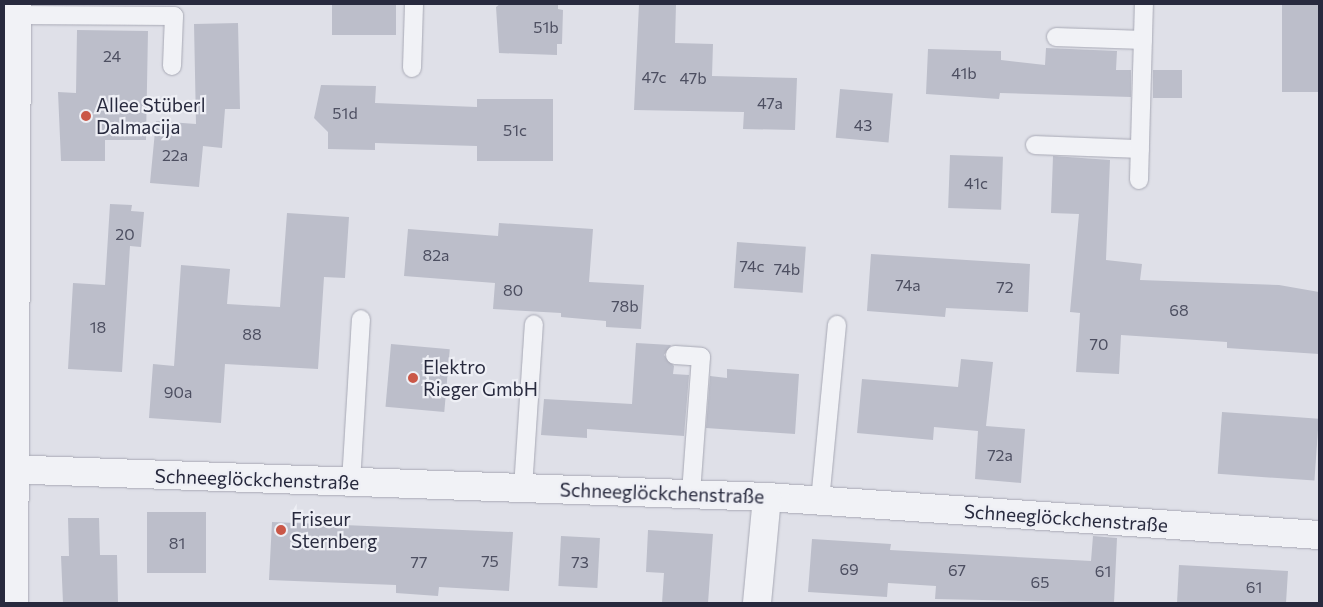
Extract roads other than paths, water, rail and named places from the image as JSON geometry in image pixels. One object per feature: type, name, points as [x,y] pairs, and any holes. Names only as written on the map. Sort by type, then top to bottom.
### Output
[{"type":"street","points":[[14,7],[9,470],[14,603]]},
{"type":"street","name":"Schneeglöckchenstraße","points":[[9,470],[767,497],[1319,535]]},
{"type":"street","points":[[756,603],[767,497]]},
{"type":"lane","points":[[412,68],[414,4]]},
{"type":"lane","points":[[1139,180],[1144,4]]},
{"type":"lane","points":[[14,7],[174,16],[172,66]]},
{"type":"lane","points":[[1056,37],[1143,40]]},
{"type":"lane","points":[[1035,145],[1140,149]]},
{"type":"lane","points":[[351,482],[361,319]]},
{"type":"lane","points":[[523,488],[534,324]]},
{"type":"lane","points":[[820,501],[838,325]]},
{"type":"lane","points":[[675,355],[701,357],[692,494]]},
{"type":"place","name":"Allee Stüberl Dalmacija","points":[[86,116]]},
{"type":"place","name":"Elektro Rieger GmbH","points":[[413,378]]},
{"type":"place","name":"Friseur Sternberg","points":[[281,530]]}]
